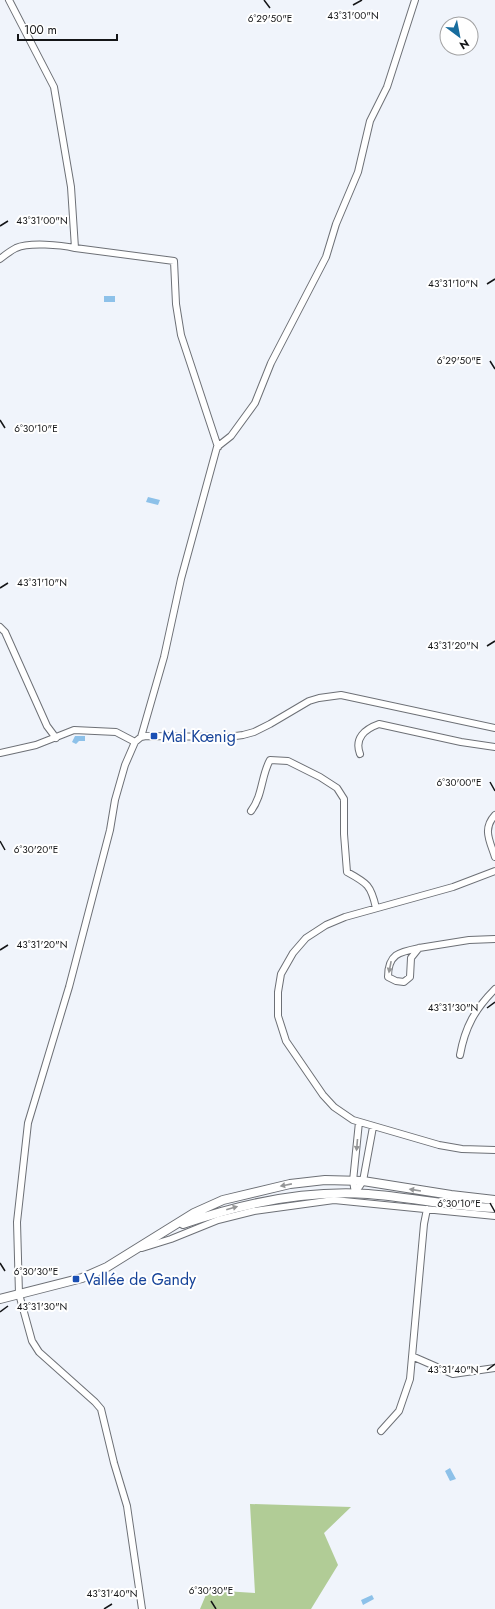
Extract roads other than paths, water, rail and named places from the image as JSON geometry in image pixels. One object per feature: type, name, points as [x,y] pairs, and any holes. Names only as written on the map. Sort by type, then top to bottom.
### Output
[{"type":"street","points":[[9,0],[54,88],[71,187],[75,248]]},
{"type":"street","points":[[218,447],[232,436],[255,403],[271,363],[326,257],[336,224],[358,172],[370,121],[387,87],[415,0]]},
{"type":"street","points":[[0,259],[16,248],[25,246],[64,246],[174,261],[176,304],[181,335],[218,447],[197,518],[164,657],[141,737],[135,742],[125,765],[115,800],[110,830],[69,987],[28,1123],[17,1222],[18,1294],[27,1330],[39,1352],[95,1402],[101,1410],[114,1463],[127,1506],[142,1609]]},
{"type":"street","points":[[0,627],[5,632],[47,726],[56,738]]},
{"type":"street","points":[[141,737],[228,737],[242,735],[259,730],[309,701],[341,695],[495,728]]},
{"type":"street","points":[[360,754],[358,748],[360,736],[370,727],[379,724],[461,742],[495,747]]},
{"type":"street","points":[[0,753],[36,745],[74,730],[116,732],[135,742]]},
{"type":"street","points":[[251,811],[258,802],[266,768],[270,760],[288,761],[320,777],[337,788],[344,798],[344,834],[347,872],[366,882],[372,891],[376,908]]},
{"type":"street","points":[[495,815],[487,827],[487,835],[495,857]]},
{"type":"street","points":[[495,871],[453,887],[376,908],[326,925],[306,938],[293,953],[281,974],[278,992],[278,1016],[286,1042],[323,1095],[334,1107],[359,1122],[440,1145],[462,1149],[495,1150]]},
{"type":"street","points":[[419,948],[411,958],[410,977],[404,982],[396,981],[388,977],[388,966],[393,957],[401,952],[419,948],[469,940],[495,939]]},
{"type":"street","points":[[460,1055],[469,1022],[495,989]]},
{"type":"street","points":[[355,1193],[353,1181],[359,1122]]},
{"type":"street","points":[[355,1193],[363,1181],[373,1127]]},
{"type":"street","points":[[1,1299],[82,1278],[107,1266],[194,1214],[223,1200],[255,1191],[290,1184],[326,1180],[363,1181],[451,1195],[495,1200]]},
{"type":"street","points":[[169,1230],[233,1208],[262,1201],[297,1195],[333,1192],[495,1208]]},
{"type":"street","points":[[134,1250],[171,1239],[218,1220],[254,1211],[334,1200],[495,1216]]},
{"type":"street","points":[[380,1431],[400,1411],[410,1379],[414,1357],[414,1325],[419,1293],[424,1224],[427,1209]]},
{"type":"street","points":[[414,1357],[453,1374],[495,1368]]},
{"type":"water","points":[[104,296],[115,296],[115,302],[104,302]]},
{"type":"water","points":[[148,497],[160,500],[158,505],[146,502]]},
{"type":"water","points":[[75,736],[85,736],[85,741],[79,741],[76,744],[72,742]]},
{"type":"water","points":[[450,1468],[456,1479],[450,1481],[445,1471]]},
{"type":"water","points":[[372,1595],[374,1599],[363,1605],[361,1600]]},
{"type":"place","name":"Mal Kœnig","points":[[154,736]]},
{"type":"place","name":"Vallée de Gandy","points":[[76,1279]]}]
